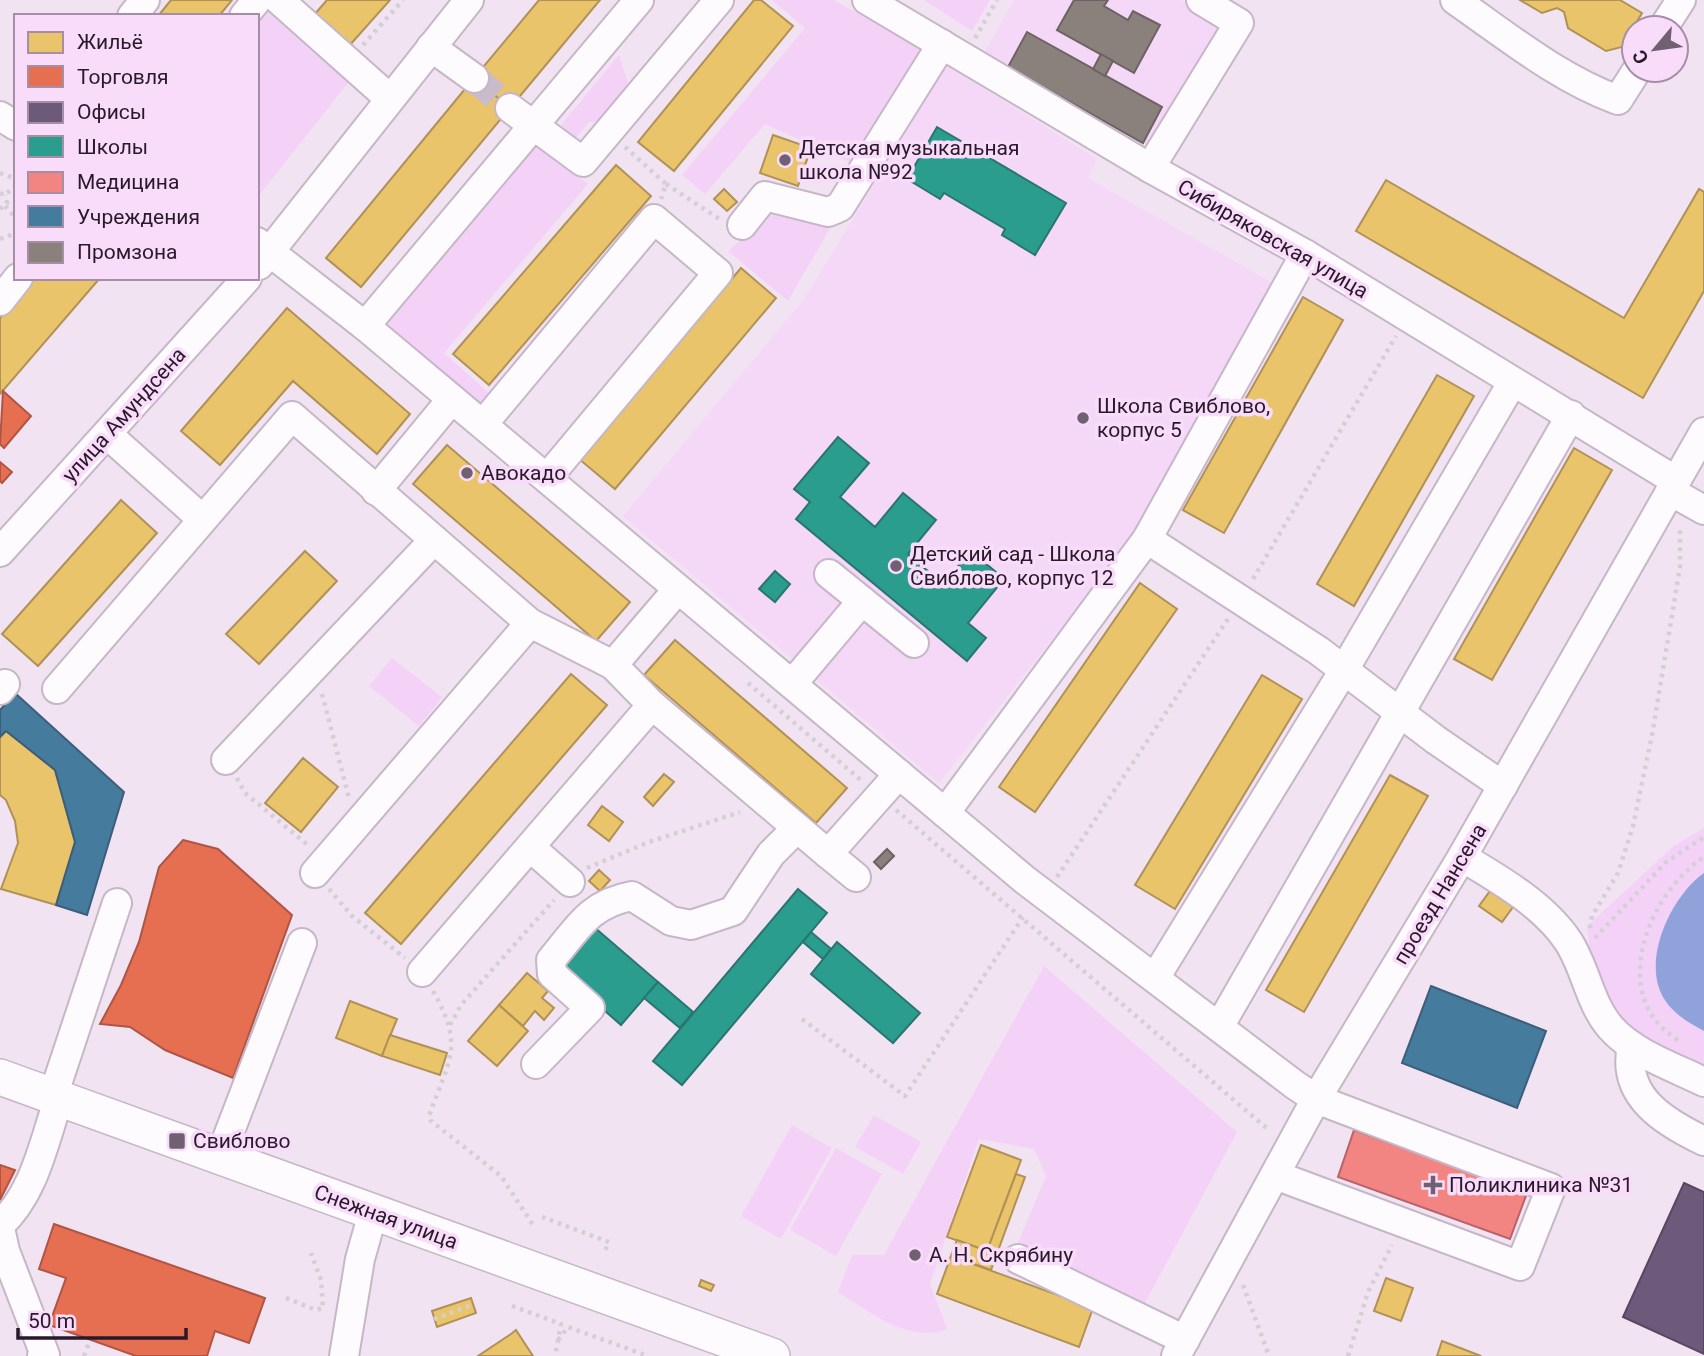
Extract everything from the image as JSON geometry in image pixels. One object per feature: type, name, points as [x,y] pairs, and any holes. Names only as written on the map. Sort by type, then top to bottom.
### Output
[{"type":"main road","name":"Снежная улица","points":[[0,1077],[772,1356]]},
{"type":"street","points":[[134,14],[145,0]]},
{"type":"street","points":[[246,14],[257,0]]},
{"type":"street","points":[[279,0],[390,99]]},
{"type":"street","points":[[470,0],[262,254],[365,326],[1045,895],[1316,1099],[1551,1188],[1520,1266],[1275,1175]]},
{"type":"street","points":[[365,326],[639,0]]},
{"type":"street","points":[[510,108],[583,162],[719,0]]},
{"type":"street","name":"Сибиряковская улица","points":[[867,0],[1150,168],[1305,254],[1512,383],[1571,415],[1704,510]]},
{"type":"street","points":[[1150,168],[1239,23],[1201,0]]},
{"type":"street","points":[[1455,0],[1556,70],[1596,92],[1618,100],[1628,84]]},
{"type":"street","points":[[431,47],[474,78]]},
{"type":"street","points":[[736,225],[765,196],[828,212],[839,207],[953,51]]},
{"type":"street","points":[[483,424],[654,219],[718,273],[547,478]]},
{"type":"street","points":[[945,813],[1147,539],[1305,254]]},
{"type":"street","points":[[0,301],[16,280]]},
{"type":"street","name":"улица Амундсена","points":[[0,552],[245,280]]},
{"type":"street","points":[[1156,978],[1344,670],[1512,383]]},
{"type":"street","points":[[376,491],[452,399]]},
{"type":"street","points":[[1219,1027],[1398,711],[1571,415]]},
{"type":"street","points":[[57,688],[292,416],[530,623],[613,665],[652,705],[856,877]]},
{"type":"street","name":"проезд Нансена","points":[[1181,1348],[1316,1099],[1462,857],[1675,489],[1704,432]]},
{"type":"street","points":[[107,434],[202,519]]},
{"type":"street","points":[[1147,539],[1344,670],[1503,786]]},
{"type":"street","points":[[226,760],[434,540]]},
{"type":"street","points":[[829,574],[914,643]]},
{"type":"street","points":[[613,665],[678,589]]},
{"type":"street","points":[[793,682],[862,601]]},
{"type":"street","points":[[320,866],[530,623]]},
{"type":"street","points":[[422,972],[652,705]]},
{"type":"street","points":[[828,854],[899,774]]},
{"type":"street","points":[[536,1064],[590,1007],[552,974],[551,960],[592,910],[609,901],[632,896],[671,920],[691,925],[733,911],[771,854],[797,828]]},
{"type":"street","points":[[530,847],[570,882]]},
{"type":"street","points":[[1462,857],[1503,882],[1544,916],[1568,941],[1583,959],[1603,1017],[1611,1028],[1632,1045],[1704,1082]]},
{"type":"street","points":[[45,1356],[1,1239],[28,1188],[117,903]]},
{"type":"street","points":[[220,1157],[302,943]]},
{"type":"street","points":[[1632,1045],[1628,1065],[1636,1088],[1654,1111],[1679,1129],[1704,1141]]},
{"type":"street","points":[[344,1356],[360,1259],[373,1213]]},
{"type":"street","points":[[1018,1259],[1181,1348]]},
{"type":"path","points":[[362,74],[362,47],[403,0]]},
{"type":"path","points":[[953,51],[997,0]]},
{"type":"path","points":[[608,132],[666,184],[736,225]]},
{"type":"path","points":[[654,219],[666,184]]},
{"type":"path","points":[[2,194],[3,208]]},
{"type":"path","points":[[1045,895],[1240,600],[1403,323]]},
{"type":"path","points":[[1583,959],[1592,916],[1618,873],[1629,837],[1652,734],[1680,567],[1675,489]]},
{"type":"path","points":[[314,667],[356,826]]},
{"type":"path","points":[[744,680],[1023,916],[1270,1131]]},
{"type":"path","points":[[226,760],[245,793],[320,866],[352,916],[422,972],[444,1010],[454,1045],[429,1116],[431,1121],[501,1176],[535,1228]]},
{"type":"path","points":[[1583,959],[1665,863],[1704,837]]},
{"type":"path","points":[[1684,1043],[1655,1019],[1642,998],[1639,977],[1641,958],[1648,927],[1663,898],[1689,867],[1704,857]]},
{"type":"path","points":[[802,1018],[905,1096],[1023,916]]},
{"type":"path","points":[[542,1217],[610,1242],[604,1253]]},
{"type":"path","points":[[1348,1356],[1368,1292],[1403,1223]]},
{"type":"path","points":[[286,1298],[316,1310],[323,1308],[321,1280],[311,1253]]},
{"type":"path","points":[[1242,1284],[1269,1356]]},
{"type":"path","points":[[434,1319],[472,1306]]},
{"type":"path","points":[[512,1306],[561,1324],[555,1356]]},
{"type":"path","points":[[558,1340],[568,1327],[648,1356]]},
{"type":"path","points":[[84,1356],[90,1340]]},
{"type":"shaded area","points":[[772,0],[834,0],[923,51],[853,164],[765,124],[705,194],[682,175],[805,28]]},
{"type":"shaded area","points":[[924,0],[990,0],[972,31]]},
{"type":"shaded area","points":[[1014,0],[1181,0],[1221,22],[1150,147],[984,53]]},
{"type":"shaded area","points":[[269,1],[352,78],[259,195],[259,14]]},
{"type":"shaded area","points":[[619,55],[630,89],[604,120],[589,122],[576,138],[561,125]]},
{"type":"shaded area","points":[[947,66],[1097,159],[1088,178],[1273,283],[1132,538],[939,783],[623,516],[804,299]]},
{"type":"shaded area","points":[[533,139],[588,184],[444,353],[490,394],[477,408],[380,323]]},
{"type":"shaded area","points":[[773,212],[833,223],[788,301],[728,251]]},
{"type":"shaded area","points":[[392,658],[442,697],[419,726],[369,686]]},
{"type":"shaded area","points":[[1704,828],[1704,1075],[1612,1017],[1591,965],[1587,926],[1675,845]]},
{"type":"shaded area","points":[[1044,966],[1237,1132],[1132,1327],[1010,1262],[1046,1176],[1034,1149],[979,1139],[930,1284],[947,1329],[933,1333],[918,1332],[890,1324],[838,1292],[852,1255],[884,1255]]},
{"type":"shaded area","points":[[874,1115],[921,1142],[903,1174],[855,1147]]},
{"type":"shaded area","points":[[792,1125],[832,1148],[781,1239],[741,1216]]},
{"type":"shaded area","points":[[836,1148],[882,1174],[836,1256],[790,1230]]},
{"type":"water","points":[[1704,873],[1704,1031],[1683,1019],[1666,1002],[1659,988],[1656,957],[1665,924],[1673,909],[1682,894]]},
{"type":"building: Жильё","points":[[171,0],[232,0],[221,14],[160,14]]},
{"type":"building: Жильё","points":[[327,0],[390,0],[349,46],[314,15]]},
{"type":"building: Жильё","points":[[539,0],[600,0],[510,108],[474,78]]},
{"type":"building: Жильё","points":[[754,0],[761,0],[793,26],[674,171],[638,142]]},
{"type":"building: Жильё","points":[[1520,0],[1620,0],[1642,13],[1620,14],[1620,48],[1606,51],[1568,28],[1564,12],[1557,8],[1542,13]]},
{"type":"building: Жильё","points":[[474,78],[510,108],[361,287],[326,258]]},
{"type":"building: Жильё","name":"Детская музыкальная школа №92","points":[[773,135],[811,148],[798,186],[760,173]]},
{"type":"building: Жильё","points":[[616,165],[651,196],[489,385],[453,354]]},
{"type":"building: Жильё","points":[[1386,180],[1624,318],[1699,189],[1704,192],[1704,291],[1643,398],[1356,231]]},
{"type":"building: Жильё","points":[[724,189],[737,202],[727,211],[714,199]]},
{"type":"building: Жильё","points":[[741,268],[776,298],[615,489],[579,459]]},
{"type":"building: Жильё","points":[[33,280],[98,280],[0,394],[0,318]]},
{"type":"building: Жильё","points":[[1303,297],[1343,320],[1224,533],[1183,510]]},
{"type":"building: Жильё","points":[[287,308],[410,414],[377,454],[293,381],[220,465],[181,431]]},
{"type":"building: Жильё","points":[[1437,375],[1474,396],[1354,606],[1317,584]]},
{"type":"building: Жильё","points":[[447,445],[630,602],[596,641],[413,484]]},
{"type":"building: Жильё","points":[[1574,448],[1612,470],[1492,680],[1454,659]]},
{"type":"building: Жильё","points":[[121,500],[157,533],[38,666],[2,634]]},
{"type":"building: Жильё","points":[[305,551],[337,581],[259,664],[226,634]]},
{"type":"building: Жильё","points":[[1140,583],[1177,609],[1035,812],[999,787]]},
{"type":"building: Жильё","points":[[675,640],[847,788],[816,823],[644,675]]},
{"type":"building: Жильё","points":[[571,674],[607,705],[401,944],[365,913]]},
{"type":"building: Жильё","points":[[1262,675],[1302,699],[1175,909],[1135,885]]},
{"type":"building: Жильё","points":[[6,731],[55,770],[75,842],[56,905],[1,889],[18,843],[15,821],[6,800],[0,795],[0,737]]},
{"type":"building: Жильё","points":[[303,758],[338,787],[301,832],[265,803]]},
{"type":"building: Жильё","points":[[664,774],[674,782],[653,806],[644,797]]},
{"type":"building: Жильё","points":[[1390,775],[1428,796],[1304,1012],[1266,990]]},
{"type":"building: Жильё","points":[[602,806],[623,822],[609,841],[588,825]]},
{"type":"building: Жильё","points":[[599,870],[610,880],[600,891],[589,881]]},
{"type":"building: Жильё","points":[[1490,891],[1513,907],[1502,922],[1479,906]]},
{"type":"building: Жильё","points":[[527,973],[548,991],[542,998],[554,1008],[544,1020],[535,1011],[523,1026],[499,1005]]},
{"type":"building: Жильё","points":[[350,1001],[397,1019],[382,1056],[336,1038]]},
{"type":"building: Жильё","points":[[499,1005],[528,1031],[497,1066],[468,1041]]},
{"type":"building: Жильё","points":[[390,1035],[447,1053],[440,1075],[382,1056]]},
{"type":"building: Жильё","points":[[981,1145],[1021,1160],[987,1251],[947,1237]]},
{"type":"building: Жильё","points":[[1016,1174],[1025,1177],[991,1270],[951,1256],[957,1240],[987,1251]]},
{"type":"building: Жильё","points":[[951,1256],[1093,1308],[1079,1347],[937,1294]]},
{"type":"building: Жильё","points":[[1386,1278],[1413,1288],[1401,1321],[1374,1311]]},
{"type":"building: Жильё","points":[[701,1280],[714,1285],[711,1291],[699,1286]]},
{"type":"building: Жильё","points":[[471,1298],[476,1313],[437,1327],[432,1311]]},
{"type":"building: Жильё","points":[[516,1330],[533,1356],[478,1356],[511,1334]]},
{"type":"building: Жильё","points":[[1442,1341],[1481,1356],[1437,1356]]},
{"type":"building: Торговля","points":[[3,391],[31,416],[4,448],[0,444]]},
{"type":"building: Торговля","points":[[0,462],[12,472],[2,483],[0,481]]},
{"type":"building: Торговля","points":[[183,840],[218,849],[292,915],[233,1078],[165,1050],[130,1027],[100,1024],[121,985],[139,942],[159,867]]},
{"type":"building: Торговля","points":[[0,1165],[15,1170],[0,1200]]},
{"type":"building: Торговля","points":[[54,1224],[265,1298],[249,1343],[215,1331],[207,1356],[136,1356],[49,1325],[66,1278],[39,1269]]},
{"type":"building: Офисы","points":[[1684,1183],[1704,1192],[1704,1354],[1623,1317]]},
{"type":"building: Школы","points":[[937,127],[1066,203],[1035,255],[1002,235],[1005,229],[944,193],[940,199],[907,179]]},
{"type":"building: Школы","points":[[838,437],[869,463],[840,497],[875,527],[903,493],[936,520],[908,554],[943,584],[971,551],[1004,579],[968,623],[986,638],[967,661],[796,519],[810,502],[794,489]]},
{"type":"building: Школы","points":[[775,571],[790,584],[775,602],[759,589]]},
{"type":"building: Школы","points":[[798,889],[827,913],[682,1085],[653,1061]]},
{"type":"building: Школы","points":[[594,927],[658,982],[621,1025],[557,969]]},
{"type":"building: Школы","points":[[811,932],[831,949],[823,959],[803,942]]},
{"type":"building: Школы","points":[[837,942],[920,1013],[893,1043],[811,974]]},
{"type":"building: Школы","points":[[658,982],[693,1012],[680,1028],[644,998]]},
{"type":"building: Медицина","name":"Поликлиника №31","points":[[1354,1130],[1527,1193],[1510,1239],[1338,1177]]},
{"type":"building: Учреждения","points":[[15,693],[124,792],[87,915],[56,905],[75,842],[55,770],[6,731],[0,737],[0,710]]},
{"type":"building: Учреждения","points":[[1431,986],[1546,1031],[1517,1108],[1402,1063]]},
{"type":"building: Промзона","points":[[1074,0],[1108,0],[1104,6],[1128,20],[1133,11],[1160,25],[1134,73],[1057,30]]},
{"type":"building: Промзона","points":[[1027,32],[1162,107],[1143,143],[1008,67]]},
{"type":"building: Промзона","points":[[1101,54],[1113,61],[1105,76],[1093,69]]},
{"type":"building: Промзона","points":[[887,849],[894,856],[881,869],[874,862]]},
{"type":"tunnel","points":[[474,78],[510,108]]},
{"type":"place","name":"Детская музыкальная школа №92","points":[[785,160]]},
{"type":"place","name":"Школа Свиблово, корпус 5","points":[[1083,418]]},
{"type":"place","name":"Авокадо","points":[[467,473]]},
{"type":"place","name":"Детский сад - Школа Свиблово, корпус 12","points":[[896,566]]},
{"type":"place","name":"Свиблово","points":[[177,1141]]},
{"type":"place","name":"Поликлиника №31","points":[[1433,1185]]},
{"type":"place","name":"А. Н. Скрябину","points":[[915,1255]]}]
